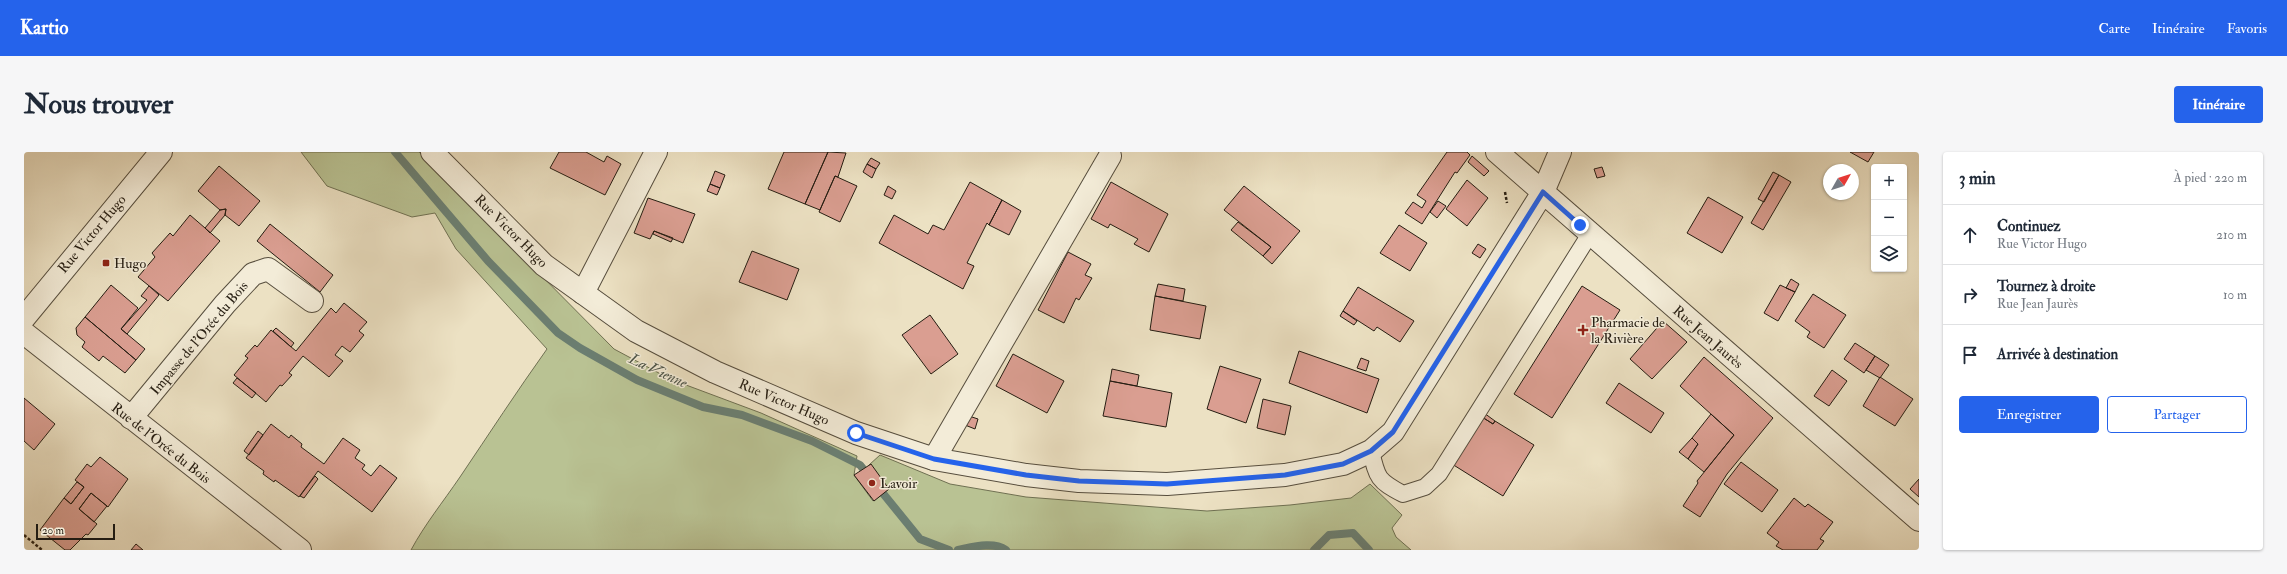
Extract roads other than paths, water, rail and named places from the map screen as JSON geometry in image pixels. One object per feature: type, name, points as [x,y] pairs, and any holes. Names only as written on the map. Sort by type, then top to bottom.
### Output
[{"type":"street","name":"Rue Victor Hugo","points":[[24,318],[161,152]]},
{"type":"street","name":"Rue Victor Hugo","points":[[432,152],[544,265],[636,331],[715,372],[856,433],[934,459],[1026,475],[1079,481],[1167,484],[1285,475],[1343,464],[1371,451],[1393,432],[1543,192],[1560,152]]},
{"type":"street","points":[[583,293],[656,152]]},
{"type":"street","name":"Rue Jean Jaurès","points":[[1498,152],[1919,520]]},
{"type":"street","points":[[934,459],[1110,156]]},
{"type":"street","name":"Impasse de l’Orée du Bois","points":[[131,418],[225,304],[253,274],[268,269],[312,301]]},
{"type":"street","name":"Rue de l'Orée du Bois","points":[[24,333],[300,550]]},
{"type":"lane","points":[[1371,451],[1376,476],[1387,486],[1403,494],[1425,487],[1439,474],[1590,234]]},
{"type":"waterway","name":"La Vienne","points":[[395,152],[488,261],[558,333],[580,348],[637,380],[703,407],[742,415],[812,441],[860,465],[920,539],[949,550]]},
{"type":"waterway","name":"La Vienne","points":[[1314,550],[1329,535],[1353,533],[1369,550]]},
{"type":"waterway","name":"La Vienne","points":[[958,550],[989,545],[1001,547],[1006,550]]},
{"type":"place","name":"Hugo","points":[[106,263]]},
{"type":"place","name":"Pharmacie de la Rivière","points":[[1583,330]]},
{"type":"place","name":"Lavoir","points":[[872,483]]}]
